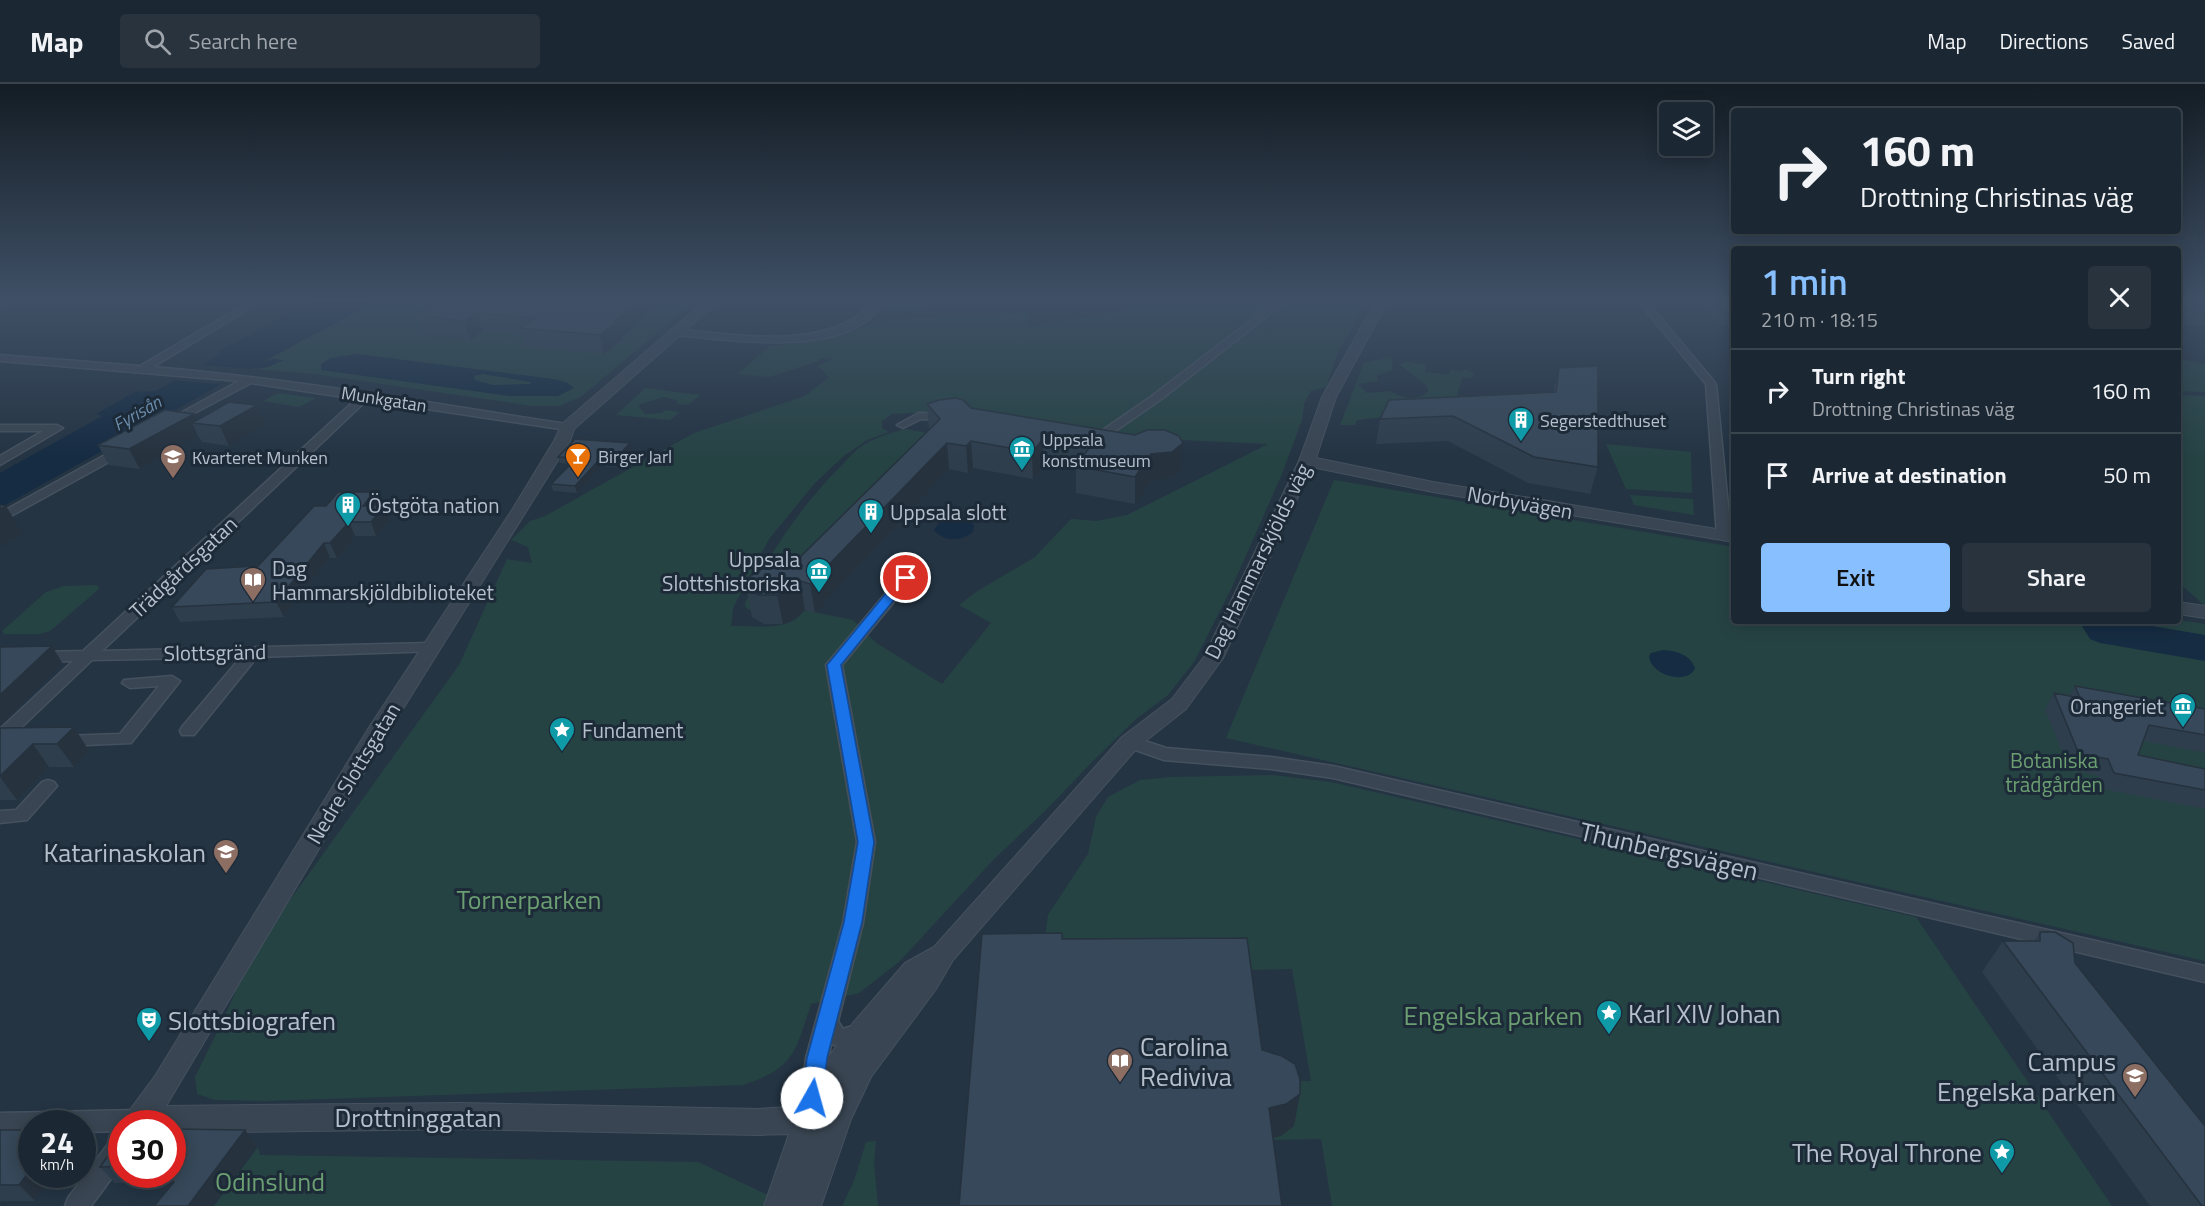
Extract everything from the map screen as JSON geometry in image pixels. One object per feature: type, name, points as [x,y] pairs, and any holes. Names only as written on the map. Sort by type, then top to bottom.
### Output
[{"type":"street","points":[[143,369],[173,351]]},
{"type":"street","points":[[567,427],[655,351]]},
{"type":"street","points":[[1080,437],[1091,439],[1104,434],[1217,351]]},
{"type":"street","name":"Dag Hammarskjölds väg","points":[[823,1118],[927,981],[944,953],[1130,742],[1179,704],[1213,658],[1307,461],[1311,442],[1335,382],[1353,351]]},
{"type":"street","points":[[1684,351],[1711,384],[1729,536]]},
{"type":"street","name":"Munkgatan","points":[[0,358],[234,377],[567,427]]},
{"type":"street","points":[[155,432],[250,379]]},
{"type":"street","name":"Trädgårdsgatan","points":[[0,738],[366,395]]},
{"type":"street","points":[[903,425],[919,416],[963,419]]},
{"type":"street","name":"Nedre Slottsgatan","points":[[146,1110],[165,1085],[430,648],[520,510],[562,441],[567,427]]},
{"type":"street","points":[[0,428],[57,428],[0,461]]},
{"type":"street","points":[[0,518],[134,443]]},
{"type":"street","name":"Norbyvägen","points":[[1307,461],[1433,487],[1729,536]]},
{"type":"street","points":[[805,1206],[823,1118],[817,1058],[853,922],[866,842],[834,665],[906,578]]},
{"type":"street","points":[[2181,608],[2205,612]]},
{"type":"street","name":"Slottsgränd","points":[[0,658],[430,648]]},
{"type":"street","points":[[188,731],[254,651]]},
{"type":"street","points":[[45,742],[125,739],[172,681],[130,683]]},
{"type":"street","name":"Thunbergsvägen","points":[[1130,742],[1164,754],[1271,763],[1333,772],[2205,974]]},
{"type":"street","points":[[0,744],[22,743]]},
{"type":"street","points":[[0,817],[21,816],[48,786]]},
{"type":"street","name":"Dag Hammarskjölds väg","points":[[823,1118],[825,1085],[863,1031],[914,971],[944,953]]},
{"type":"street","points":[[827,1022],[836,1037],[846,1040],[863,1031]]},
{"type":"street","name":"Drottninggatan","points":[[186,1121],[461,1116],[728,1121],[823,1118]]},
{"type":"street","points":[[780,1206],[823,1118]]},
{"type":"street","name":"Drottninggatan","points":[[0,1123],[108,1122]]},
{"type":"street","points":[[77,1206],[108,1163]]},
{"type":"green space","points":[[282,351],[635,351],[582,396],[560,406],[532,406],[314,374],[258,369],[268,367],[273,359],[260,363]]},
{"type":"green space","name":"Tornerparken","points":[[764,351],[1338,351],[1326,387],[1311,391],[1304,404],[1302,420],[1282,474],[1232,587],[1194,662],[1168,695],[1135,720],[994,859],[900,961],[859,993],[811,1004],[796,1046],[783,1065],[773,1072],[743,1085],[265,1101],[215,1100],[197,1094],[195,1077],[252,953],[459,665],[507,559],[532,563],[528,547],[511,540],[530,521],[545,516],[694,433],[805,396],[829,377],[818,366],[833,358],[820,358],[819,361],[769,377],[738,374]],"holes":[[[931,412],[1116,437],[1268,444],[1127,515],[1097,521],[1071,519],[1035,557],[976,592],[959,605],[991,623],[942,684],[875,642],[853,620],[804,610],[798,617],[781,625],[731,626],[733,608],[769,539],[815,483],[844,456],[867,440],[889,432],[882,428],[882,421],[892,414]]]},
{"type":"green space","points":[[1391,357],[1393,370],[1377,375],[1378,381],[1358,384],[1367,393],[1390,391],[1409,398],[1419,397],[1428,392],[1427,386],[1399,364],[1408,362],[1426,365],[1425,372],[1449,375],[1450,370],[1462,372],[1463,369],[1472,372],[1474,377],[1462,378],[1453,409],[1357,420],[1355,425],[1340,425],[1364,363]]},
{"type":"green space","points":[[2181,360],[2205,364],[2205,392],[2181,391]]},
{"type":"green space","points":[[645,388],[700,395],[688,405],[677,404],[678,401],[664,397],[638,405],[645,414],[662,413],[665,410],[680,412],[670,420],[616,415]]},
{"type":"green space","points":[[278,393],[316,398],[299,407],[263,401]]},
{"type":"green space","points":[[2181,395],[2205,396],[2205,606],[2181,585]]},
{"type":"green space","points":[[906,429],[932,434],[751,611],[746,608],[745,603],[773,551],[795,519],[833,474],[864,444]]},
{"type":"green space","points":[[1606,444],[1691,452],[1692,493],[1626,489]]},
{"type":"green space","name":"Botaniska trädgården","points":[[1334,480],[1731,546],[1731,624],[2181,624],[2181,620],[2205,624],[2205,961],[1226,738]]},
{"type":"green space","points":[[1630,495],[1693,499],[1694,515],[1634,505]]},
{"type":"green space","points":[[64,586],[99,586],[98,590],[50,631],[39,634],[4,634],[2,631],[46,592]]},
{"type":"green space","name":"Engelska parken","points":[[1273,775],[1331,782],[1916,917],[2112,1206],[1332,1206],[1321,1139],[1265,1140],[1258,1082],[1311,1081],[1292,969],[1243,970],[1043,953],[1048,915],[1088,854],[1096,817],[1108,797],[1140,780],[1171,777]]},
{"type":"green space","points":[[876,1141],[874,1163],[878,1206],[842,1206],[854,1181],[866,1142]]},
{"type":"green space","name":"Odinslund","points":[[258,1147],[260,1155],[698,1162],[770,1196],[768,1206],[214,1206]]},
{"type":"water","name":"Fyrisån","points":[[283,351],[261,363],[273,359],[284,360],[268,367],[252,368],[218,384],[220,385],[0,508],[0,473],[102,416],[96,414],[135,392],[156,391],[221,354],[217,352]]},
{"type":"water","points":[[357,354],[553,379],[566,382],[574,388],[558,396],[510,396],[321,370],[321,364],[331,358]],"holes":[[[483,374],[530,382],[530,384],[493,385],[475,380],[474,376]]]},
{"type":"water","points":[[954,518],[966,519],[974,525],[973,532],[958,539],[948,539],[934,530],[938,524]]},
{"type":"water","points":[[2081,624],[2141,624],[2205,635],[2205,661],[2100,643],[2090,639]]},
{"type":"water","points":[[1663,650],[1678,652],[1686,656],[1695,668],[1685,676],[1670,676],[1662,673],[1651,663],[1649,656],[1651,653]]},
{"type":"pier","points":[[196,364],[252,369],[217,384],[169,380]]},
{"type":"building","points":[[1598,366],[1598,467],[1534,457],[1453,416],[1380,419],[1389,400],[1556,392],[1559,368]]},
{"type":"building","points":[[956,398],[963,400],[971,408],[1135,435],[1147,430],[1165,430],[1179,436],[1183,443],[1172,452],[1151,454],[1135,477],[1075,466],[1090,447],[1043,439],[1032,452],[971,441],[966,446],[947,443],[810,584],[800,581],[787,592],[777,595],[758,595],[746,587],[749,577],[762,569],[790,567],[940,419],[927,404]]},
{"type":"building","points":[[229,402],[257,405],[220,426],[192,423]]},
{"type":"building","points":[[165,410],[194,414],[129,449],[98,445]]},
{"type":"building","name":"Birger Jarl","points":[[575,439],[630,443],[614,460],[600,459],[575,486],[551,484],[577,458],[558,457]]},
{"type":"building","points":[[338,492],[375,492],[363,506],[384,505],[371,522],[349,522],[330,543],[324,543],[276,602],[172,607],[206,569],[258,566],[314,506],[326,506]]},
{"type":"building","points":[[52,646],[0,695],[0,647]]},
{"type":"building","points":[[2075,686],[2205,709],[2205,735],[2149,725],[2138,755],[2205,769],[2205,790],[2114,773],[2108,759],[2079,754],[2054,693],[2080,698]]},
{"type":"building","points":[[74,727],[57,744],[33,744],[0,776],[0,728]]},
{"type":"building","points":[[2040,932],[2055,932],[2073,943],[2075,963],[2205,1126],[2205,1206],[2202,1206],[2003,941],[2040,941]]},
{"type":"building","name":"Carolina Rediviva","points":[[1062,933],[1062,939],[1247,938],[1262,1050],[1282,1056],[1295,1064],[1300,1079],[1300,1094],[1286,1104],[1269,1108],[1282,1206],[959,1206],[982,934]]},
{"type":"building","points":[[186,1129],[245,1130],[188,1206],[154,1206],[169,1188],[186,1188]]},
{"type":"building","points":[[0,1130],[18,1130],[18,1185],[0,1185]]},
{"type":"building","points":[[108,1156],[108,1167],[100,1167]]},
{"type":"place","name":"Segerstedthuset","points":[[1521,443]]},
{"type":"place","name":"Uppsala konstmuseum","points":[[1022,472]]},
{"type":"place","name":"Birger Jarl","points":[[578,479]]},
{"type":"place","name":"Kvarteret Munken","points":[[173,480]]},
{"type":"place","name":"Östgöta nation","points":[[348,528]]},
{"type":"place","name":"Uppsala slott","points":[[871,535]]},
{"type":"place","name":"Uppsala Slottshistoriska","points":[[819,594]]},
{"type":"place","name":"Dag Hammarskjöldbiblioteket","points":[[253,603]]},
{"type":"place","name":"Orangeriet","points":[[2183,729]]},
{"type":"place","name":"Fundament","points":[[562,753]]},
{"type":"place","name":"Katarinaskolan","points":[[226,875]]},
{"type":"place","name":"Karl XIV Johan","points":[[1609,1036]]},
{"type":"place","name":"Slottsbiografen","points":[[149,1043]]},
{"type":"place","name":"Carolina Rediviva","points":[[1120,1084]]},
{"type":"place","name":"Campus Engelska parken","points":[[2135,1099]]},
{"type":"place","name":"The Royal Throne","points":[[2002,1175]]},
{"type":"route","points":[[812,1098],[817,1058],[853,922],[866,842],[834,665],[906,578]]}]
